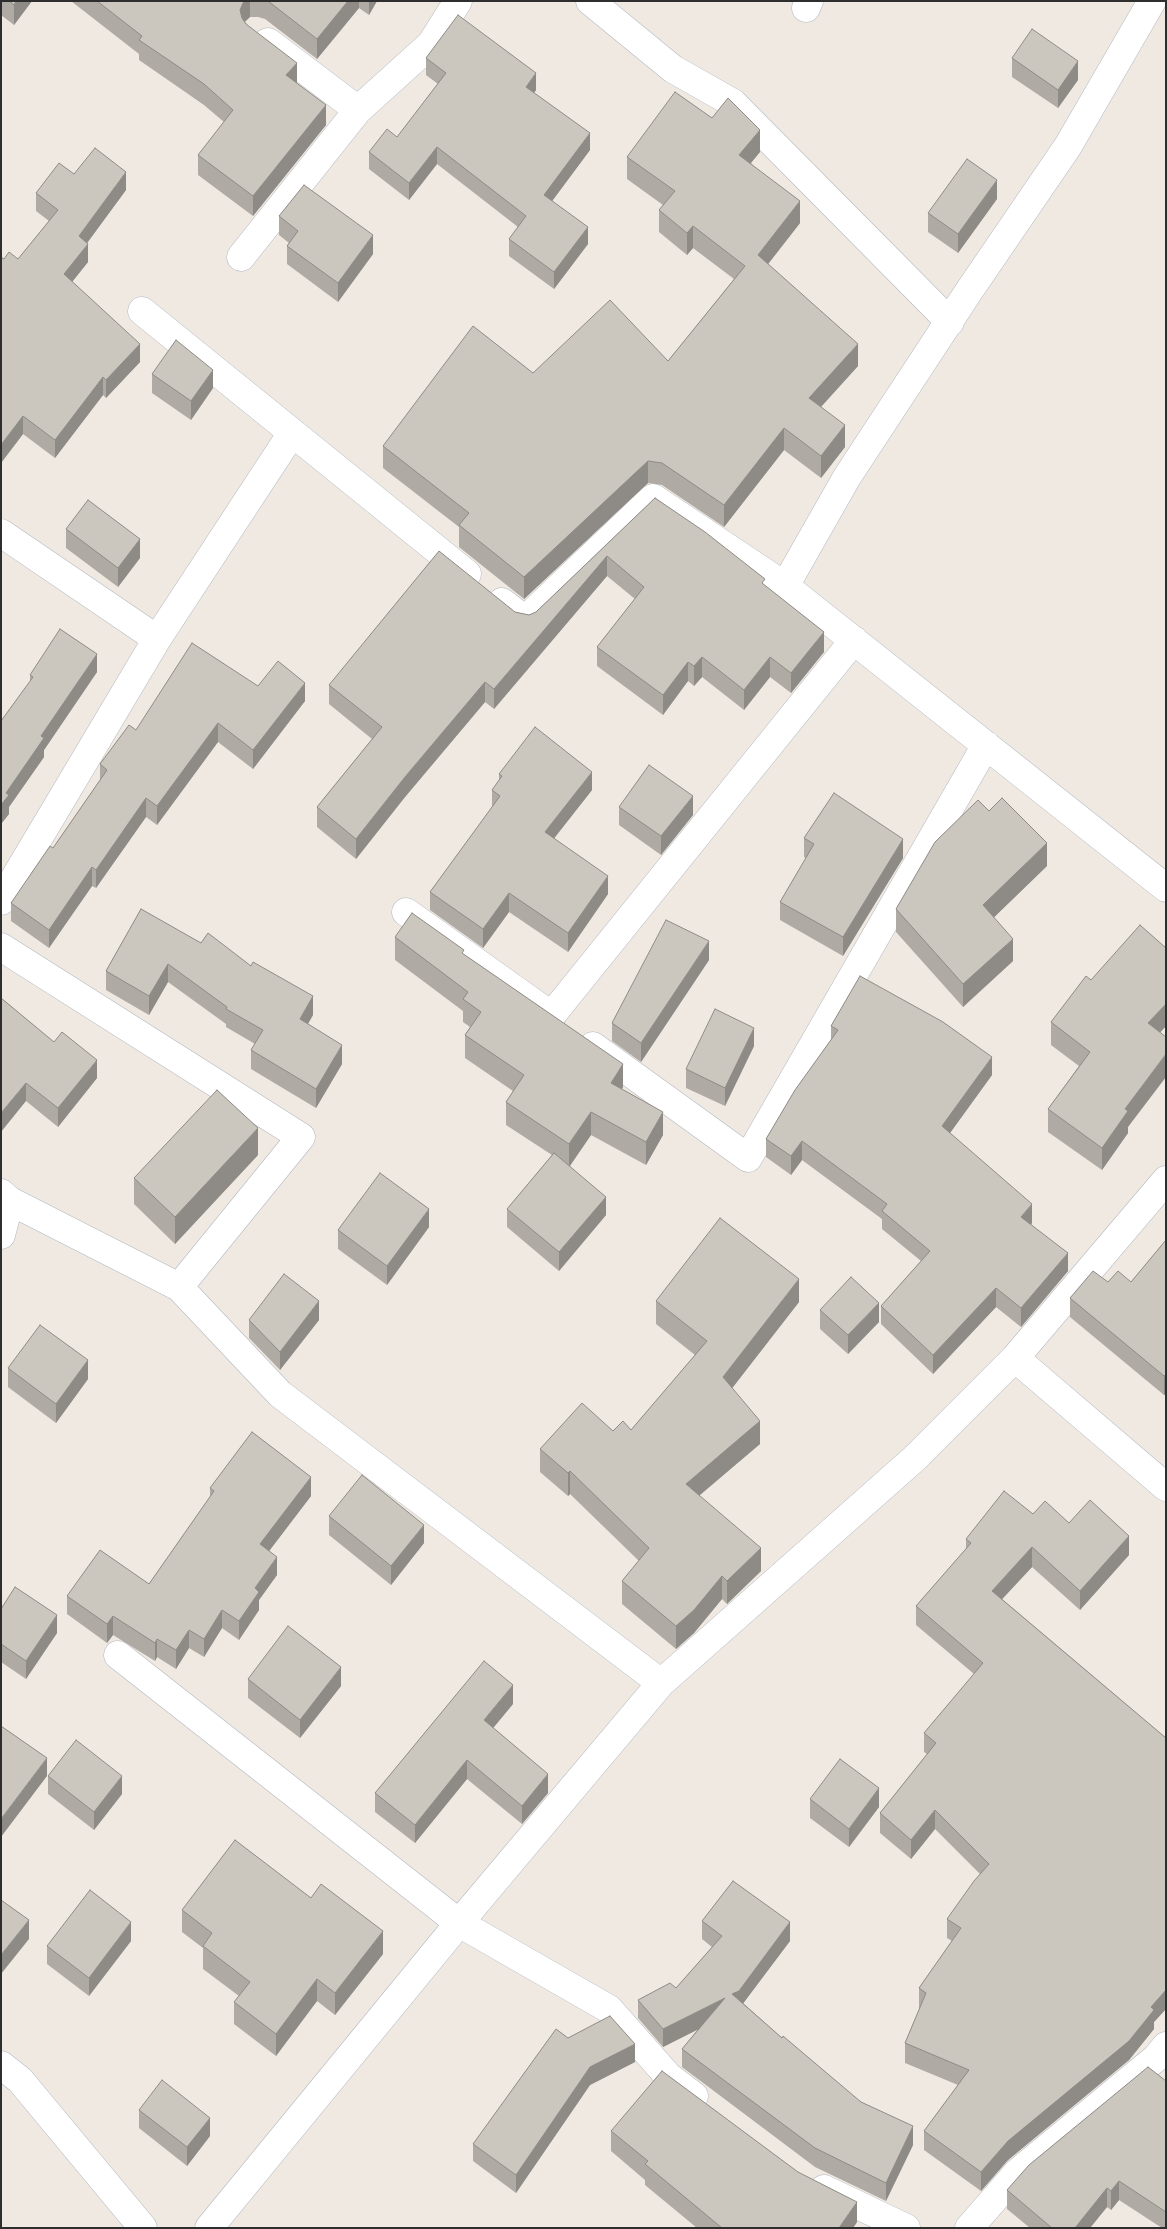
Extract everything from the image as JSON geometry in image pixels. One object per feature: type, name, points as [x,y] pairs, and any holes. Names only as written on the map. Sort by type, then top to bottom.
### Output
[{"type":"street","points":[[241,257],[358,110],[431,44],[458,1]]},
{"type":"street","points":[[590,1],[673,69],[733,103],[950,322]]},
{"type":"street","points":[[785,586],[847,477],[969,291],[1068,146],[1152,1]]},
{"type":"street","points":[[256,32],[358,110]]},
{"type":"street","points":[[142,311],[525,620],[653,498],[785,586],[1166,888]]},
{"type":"street","points":[[1,900],[157,639],[292,433]]},
{"type":"street","points":[[1,533],[157,639]]},
{"type":"street","points":[[551,1016],[854,640]]},
{"type":"street","points":[[406,912],[748,1158],[986,745]]},
{"type":"street","points":[[1,947],[301,1137],[179,1287]]},
{"type":"street","points":[[209,2228],[660,1682],[915,1458],[1015,1358],[1166,1180]]},
{"type":"street","points":[[1,1235],[6,1197],[179,1287],[280,1394],[660,1682]]},
{"type":"street","points":[[1015,1358],[1166,1487]]},
{"type":"street","points":[[118,1655],[459,1923],[609,2009],[668,2076],[714,2111]]},
{"type":"street","points":[[969,2228],[1018,2172],[1156,2058],[1166,2046]]},
{"type":"street","points":[[1,2065],[20,2080],[143,2228]]},
{"type":"street","points":[[799,2174],[906,2228]]},
{"type":"building","points":[[97,1],[245,1],[240,10],[246,24],[297,63],[286,75],[326,105],[253,196],[198,155],[233,110],[204,84],[139,40],[142,36]]},
{"type":"building","points":[[268,1],[348,1],[317,39]]},
{"type":"building","points":[[458,15],[536,73],[526,87],[590,133],[544,195],[588,227],[554,272],[509,239],[526,216],[437,147],[409,183],[369,152],[387,129],[397,137],[446,73],[426,58]]},
{"type":"building","points":[[1032,29],[1078,61],[1058,90],[1012,58]]},
{"type":"building","points":[[675,92],[712,118],[728,98],[760,130],[739,155],[800,201],[758,255],[858,344],[809,398],[845,425],[821,456],[784,428],[724,505],[662,463],[648,461],[524,577],[459,525],[469,513],[383,446],[473,326],[533,373],[610,300],[668,361],[745,266],[693,226],[687,233],[659,210],[675,191],[627,157]]},
{"type":"building","points":[[95,148],[126,172],[79,236],[88,244],[64,274],[140,344],[106,380],[103,377],[55,440],[23,416],[1,445],[1,257],[4,259],[9,252],[18,259],[58,210],[36,193],[59,163],[74,174]]},
{"type":"building","points":[[967,159],[997,180],[958,234],[928,213]]},
{"type":"building","points":[[304,185],[373,235],[338,283],[287,246],[298,231],[279,216]]},
{"type":"building","points":[[176,340],[213,370],[191,401],[152,374]]},
{"type":"building","points":[[655,498],[705,532],[765,579],[762,583],[824,632],[791,673],[770,657],[744,690],[702,657],[694,666],[688,662],[663,695],[597,647],[644,587],[607,556],[494,689],[485,682],[405,777],[356,839],[317,807],[382,727],[329,685],[439,551],[515,612],[529,615],[536,612]]},
{"type":"building","points":[[88,500],[140,539],[118,568],[66,529]]},
{"type":"building","points":[[60,629],[97,654],[41,736],[44,738],[6,793],[9,795],[1,805],[1,721],[33,677],[30,675]]},
{"type":"building","points":[[192,643],[258,686],[278,661],[305,683],[253,750],[218,723],[157,806],[146,798],[96,870],[92,867],[49,930],[11,903],[50,846],[53,848],[107,770],[100,764],[129,725],[136,730]]},
{"type":"building","points":[[535,727],[592,772],[545,832],[608,876],[568,933],[509,893],[483,929],[430,892],[500,796],[492,790],[502,776],[499,774]]},
{"type":"building","points":[[649,765],[693,796],[661,836],[619,807]]},
{"type":"building","points":[[834,793],[903,839],[843,937],[780,902],[814,844],[804,838]]},
{"type":"building","points":[[1002,798],[1047,843],[983,905],[1013,939],[963,984],[896,909],[935,842],[978,800],[989,811]]},
{"type":"building","points":[[141,909],[201,943],[208,933],[251,966],[253,962],[313,996],[300,1019],[342,1045],[316,1089],[251,1050],[263,1030],[226,1009],[227,1007],[168,964],[149,996],[106,971]]},
{"type":"building","points":[[412,913],[464,950],[462,953],[623,1064],[611,1083],[663,1112],[646,1142],[591,1112],[569,1144],[506,1102],[524,1075],[465,1035],[481,1012],[463,999],[468,992],[395,937]]},
{"type":"building","points":[[666,920],[709,941],[641,1043],[612,1023]]},
{"type":"building","points":[[1140,925],[1166,948],[1166,1004],[1148,1023],[1166,1037],[1166,1054],[1125,1109],[1128,1111],[1102,1148],[1048,1109],[1090,1052],[1051,1022],[1086,976],[1091,980]]},
{"type":"building","points":[[860,976],[943,1022],[992,1057],[942,1126],[1032,1204],[1021,1217],[1068,1253],[1021,1308],[996,1288],[933,1355],[881,1306],[930,1251],[882,1211],[887,1204],[802,1141],[791,1156],[766,1139],[795,1090],[838,1030],[831,1026]]},
{"type":"building","points":[[1,998],[54,1042],[62,1032],[97,1060],[58,1108],[26,1083],[1,1113]]},
{"type":"building","points":[[715,1009],[754,1028],[725,1088],[686,1069]]},
{"type":"building","points":[[217,1090],[258,1128],[175,1217],[134,1178]]},
{"type":"building","points":[[554,1153],[606,1197],[559,1252],[507,1209]]},
{"type":"building","points":[[380,1173],[429,1209],[387,1266],[338,1230]]},
{"type":"building","points":[[720,1218],[799,1279],[723,1377],[760,1421],[686,1484],[761,1548],[727,1581],[722,1576],[694,1610],[676,1626],[622,1581],[649,1548],[570,1471],[568,1473],[540,1449],[582,1403],[613,1431],[623,1421],[631,1430],[707,1341],[656,1301]]},
{"type":"building","points":[[1166,1240],[1166,1374],[1164,1376],[1070,1298],[1093,1271],[1108,1282],[1118,1271],[1131,1282]]},
{"type":"building","points":[[284,1274],[319,1301],[280,1352],[249,1320]]},
{"type":"building","points":[[851,1277],[879,1303],[848,1335],[820,1310]]},
{"type":"building","points":[[40,1325],[88,1360],[56,1404],[8,1368]]},
{"type":"building","points":[[252,1432],[311,1477],[260,1544],[277,1557],[255,1588],[259,1592],[239,1621],[222,1610],[204,1639],[189,1630],[176,1650],[157,1639],[155,1643],[113,1616],[107,1624],[67,1596],[100,1550],[149,1584],[214,1491],[210,1488]]},
{"type":"building","points":[[362,1475],[424,1525],[391,1566],[329,1516]]},
{"type":"building","points":[[1004,1491],[1033,1514],[1045,1501],[1069,1523],[1090,1500],[1129,1536],[1080,1591],[1032,1547],[992,1591],[1166,1738],[1166,1990],[1151,2007],[1154,2010],[1129,2041],[1008,2141],[981,2172],[924,2131],[969,2070],[905,2043],[926,1993],[919,1988],[961,1928],[947,1919],[974,1881],[989,1864],[935,1810],[911,1840],[880,1813],[936,1743],[924,1733],[983,1663],[916,1606],[971,1543],[966,1539]]},
{"type":"building","points":[[15,1587],[57,1615],[26,1661],[1,1644],[1,1609]]},
{"type":"building","points":[[288,1626],[341,1667],[300,1720],[248,1679]]},
{"type":"building","points":[[484,1661],[513,1685],[484,1720],[548,1774],[522,1806],[467,1760],[415,1825],[375,1793]]},
{"type":"building","points":[[1,1726],[47,1758],[1,1819]]},
{"type":"building","points":[[76,1740],[122,1776],[94,1812],[48,1776]]},
{"type":"building","points":[[840,1759],[879,1788],[849,1829],[810,1799]]},
{"type":"building","points":[[235,1840],[311,1898],[321,1884],[383,1931],[335,1993],[317,1979],[276,2034],[234,2002],[250,1982],[203,1946],[212,1933],[182,1910]]},
{"type":"building","points":[[733,1881],[790,1922],[739,1991],[732,1994],[782,2038],[783,2036],[861,2102],[913,2126],[886,2183],[815,2148],[682,2049],[725,1998],[663,2029],[638,2000],[670,1983],[676,1988],[722,1936],[702,1921]]},
{"type":"building","points":[[90,1890],[131,1922],[89,1978],[47,1946]]},
{"type":"building","points":[[1,1900],[29,1920],[1,1955]]},
{"type":"building","points":[[610,2016],[635,2044],[590,2067],[516,2175],[473,2144],[556,2029],[568,2038]]},
{"type":"building","points":[[1148,2067],[1166,2081],[1166,2212],[1119,2181],[1111,2191],[1107,2188],[1075,2228],[1052,2228],[1007,2190],[1029,2165]]},
{"type":"building","points":[[662,2071],[798,2172],[857,2202],[839,2228],[722,2228],[645,2164],[648,2161],[611,2131]]},
{"type":"building","points":[[162,2080],[210,2118],[187,2147],[139,2110]]}]
